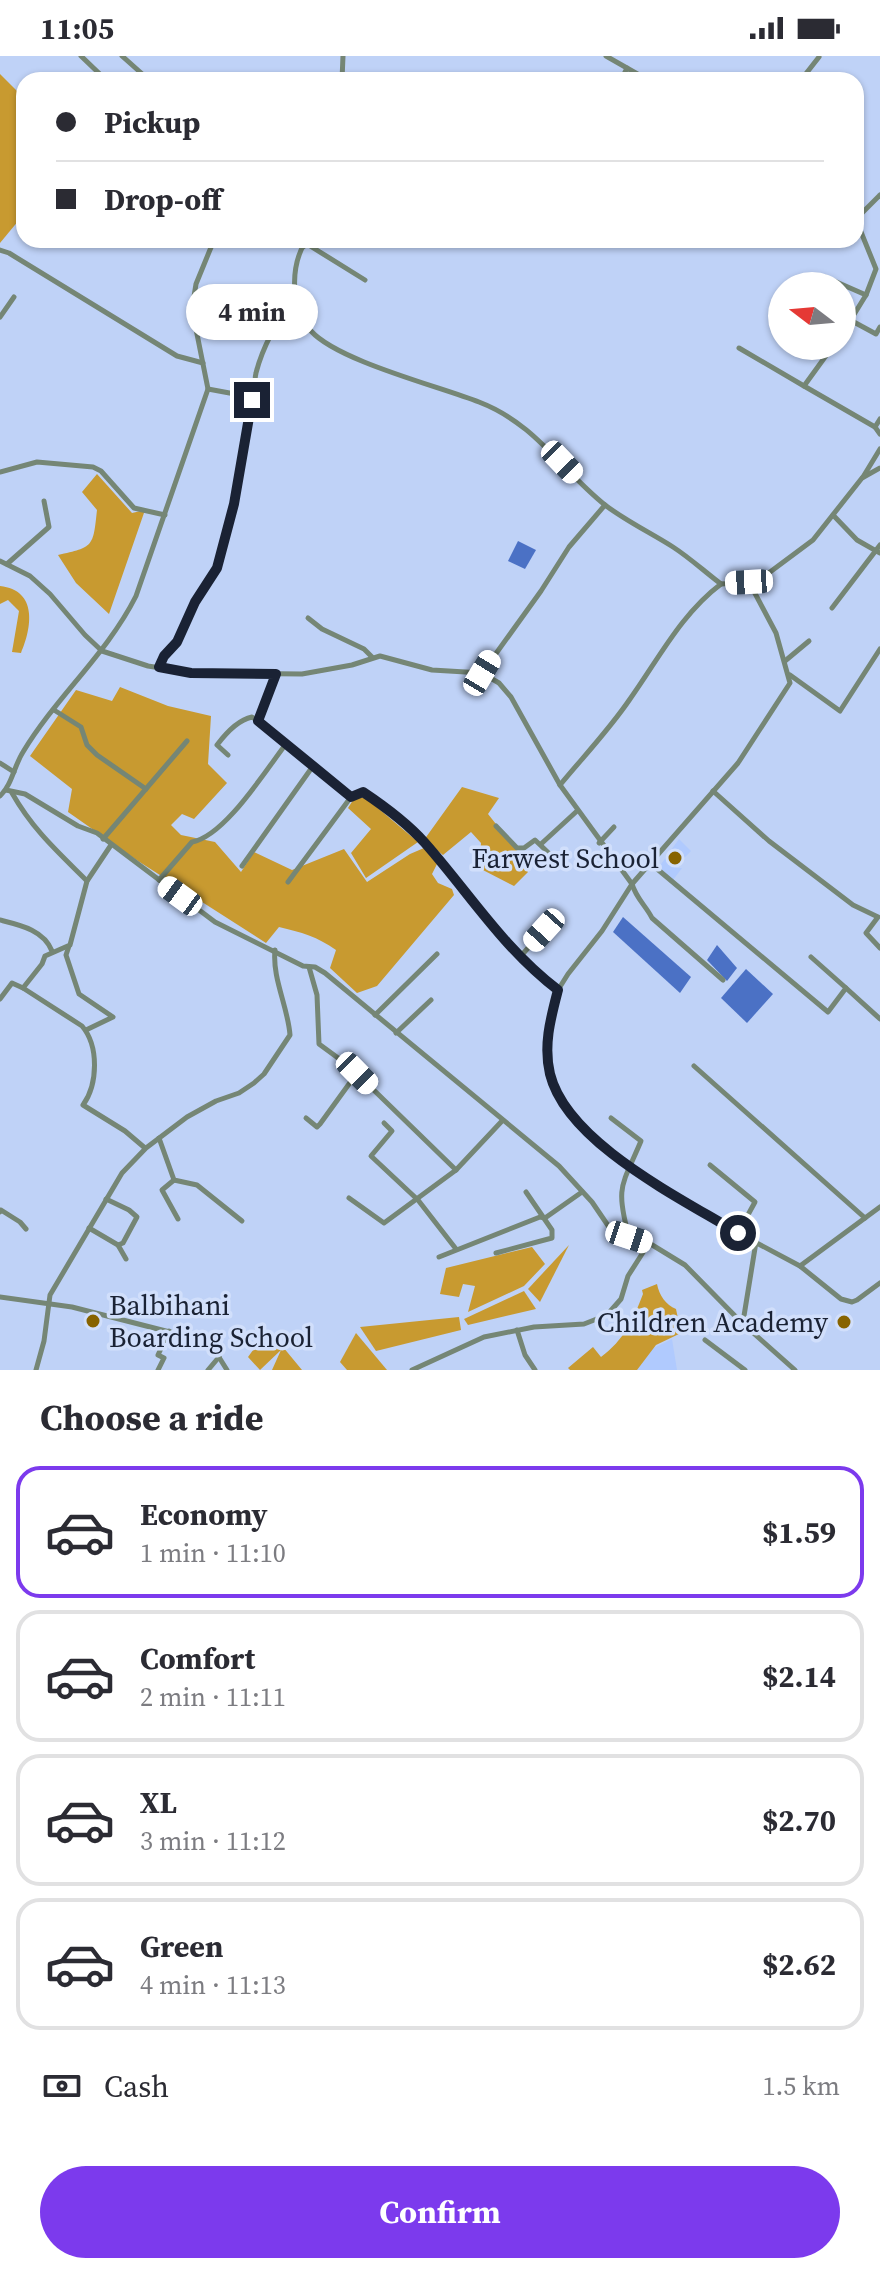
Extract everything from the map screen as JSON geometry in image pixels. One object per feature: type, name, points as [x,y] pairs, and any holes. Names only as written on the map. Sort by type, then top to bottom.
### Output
[{"type":"street","points":[[81,56],[98,72]]},
{"type":"street","points":[[122,56],[140,72]]},
{"type":"street","points":[[606,56],[634,72]]},
{"type":"street","points":[[625,72],[627,68]]},
{"type":"street","points":[[856,314],[876,269],[864,239]]},
{"type":"street","points":[[87,881],[44,840],[9,791],[22,753],[121,625],[136,596],[208,389],[192,309],[196,284],[211,248]]},
{"type":"street","points":[[302,248],[294,284],[296,302],[303,321],[314,335],[332,347],[392,372],[481,402],[514,418],[544,443],[605,505],[675,548],[721,584]]},
{"type":"street","points":[[313,248],[365,280]]},
{"type":"street","points":[[0,250],[177,356],[203,363]]},
{"type":"street","points":[[856,291],[866,295]]},
{"type":"street","points":[[0,317],[14,297]]},
{"type":"street","points":[[159,667],[177,642],[195,602],[217,568],[234,504],[251,397],[256,392],[256,372],[276,326],[287,307],[296,302]]},
{"type":"street","points":[[856,323],[876,334],[880,327]]},
{"type":"street","points":[[739,348],[875,427],[880,434]]},
{"type":"street","points":[[804,386],[823,360]]},
{"type":"street","points":[[208,389],[251,397]]},
{"type":"street","points":[[875,427],[880,419]]},
{"type":"street","points":[[560,785],[629,700],[665,646],[705,596],[721,584],[749,582],[766,575],[813,540],[862,478],[880,449]]},
{"type":"street","points":[[0,472],[37,462],[93,467],[101,471],[134,508],[165,515]]},
{"type":"street","points":[[862,478],[880,468]]},
{"type":"street","points":[[44,501],[49,527],[4,562],[30,576],[50,594],[102,651],[191,673],[323,671],[380,656],[432,670],[482,673],[499,683],[511,697],[560,785],[599,843],[632,884],[634,894],[648,908],[652,918],[723,980]]},
{"type":"street","points":[[482,673],[569,547],[605,505]]},
{"type":"street","points":[[832,608],[879,550],[857,540],[833,515]]},
{"type":"street","points":[[749,582],[776,633],[790,683],[738,763],[632,884],[558,990],[548,1025],[549,1072],[565,1106],[583,1128],[628,1166],[738,1233],[800,1266],[841,1299],[852,1302],[880,1283]]},
{"type":"street","points":[[308,618],[322,629],[364,649],[372,657]]},
{"type":"street","points":[[785,661],[809,641]]},
{"type":"street","points":[[789,675],[840,711],[880,649]]},
{"type":"street","points":[[258,721],[276,674]]},
{"type":"street","points":[[54,710],[81,727],[87,745],[97,755],[146,789]]},
{"type":"street","points":[[228,755],[217,745],[241,720],[252,717],[351,797]]},
{"type":"street","points":[[103,839],[187,741]]},
{"type":"street","points":[[159,880],[192,842],[221,826],[286,744]]},
{"type":"street","points":[[0,763],[14,772]]},
{"type":"street","points":[[242,866],[313,766]]},
{"type":"street","points":[[0,796],[9,791],[25,794],[103,839],[215,922],[303,966],[315,967],[325,973],[559,1166],[609,1227],[649,1243],[685,1265],[742,1323],[795,1370]]},
{"type":"street","points":[[713,791],[781,850],[853,905],[879,916],[866,933],[880,948]]},
{"type":"street","points":[[288,882],[351,797],[363,792],[422,840],[498,935],[558,990]]},
{"type":"street","points":[[541,844],[577,811]]},
{"type":"street","points":[[496,826],[517,848],[524,848],[533,840],[557,861]]},
{"type":"street","points":[[599,843],[614,827]]},
{"type":"street","points":[[86,1030],[113,1017],[79,994],[66,955],[87,881],[111,845]]},
{"type":"street","points":[[650,863],[826,1011],[846,988]]},
{"type":"street","points":[[0,920],[36,933],[48,941],[52,951]]},
{"type":"street","points":[[520,957],[544,930]]},
{"type":"street","points":[[23,988],[45,956],[69,946]]},
{"type":"street","points":[[36,1370],[44,1341],[50,1295],[122,1173],[146,1148],[202,1108],[239,1093],[254,1083],[264,1074],[290,1035],[289,1017],[274,962],[275,950]]},
{"type":"street","points":[[375,1015],[437,954]]},
{"type":"street","points":[[811,957],[880,1019]]},
{"type":"street","points":[[309,967],[317,995],[319,1044],[357,1073],[456,1170]]},
{"type":"street","points":[[0,999],[12,983],[86,1030],[94,1053],[93,1079],[83,1105],[146,1148]]},
{"type":"street","points":[[396,1033],[431,1000]]},
{"type":"street","points":[[694,1066],[865,1218]]},
{"type":"street","points":[[306,1118],[317,1127],[357,1073]]},
{"type":"street","points":[[611,1118],[641,1141],[628,1166],[621,1194],[629,1237]]},
{"type":"street","points":[[349,1198],[384,1223],[456,1170],[502,1121]]},
{"type":"street","points":[[384,1123],[392,1131],[371,1156],[418,1200],[456,1249]]},
{"type":"street","points":[[159,1138],[174,1180]]},
{"type":"street","points":[[710,1165],[755,1202],[738,1233]]},
{"type":"street","points":[[174,1180],[162,1190],[178,1219]]},
{"type":"street","points":[[174,1180],[197,1185],[242,1221]]},
{"type":"street","points":[[496,1253],[552,1238],[554,1233],[526,1192]]},
{"type":"street","points":[[439,1257],[540,1217],[545,1218],[582,1192]]},
{"type":"street","points":[[106,1199],[137,1217],[123,1243],[118,1245]]},
{"type":"street","points":[[800,1266],[880,1207]]},
{"type":"street","points":[[0,1210],[26,1229]]},
{"type":"street","points":[[89,1228],[118,1245],[126,1259]]},
{"type":"street","points":[[742,1323],[756,1242]]},
{"type":"street","points":[[412,1370],[484,1337],[517,1330],[584,1324],[607,1315],[621,1299],[628,1276],[649,1243]]},
{"type":"street","points":[[0,1297],[50,1303],[201,1340],[219,1357],[227,1370]]},
{"type":"street","points":[[517,1330],[525,1355],[535,1370]]},
{"type":"street","points":[[158,1370],[164,1358],[158,1355],[169,1331]]},
{"type":"street","points":[[705,1340],[745,1370]]},
{"type":"street","points":[[208,1370],[219,1357]]},
{"type":"shaded area","points":[[0,74],[16,90],[16,224],[0,243]]},
{"type":"shaded area","points":[[97,474],[132,513],[145,510],[109,614],[76,583],[58,555],[79,550],[90,543],[97,510],[82,492]]},
{"type":"shaded area","points":[[0,586],[12,589],[26,602],[28,633],[21,653],[12,652],[19,611],[8,600],[0,604]]},
{"type":"shaded area","points":[[120,687],[168,706],[211,716],[208,764],[227,783],[194,819],[182,814],[171,825],[181,835],[215,842],[241,872],[254,852],[292,870],[344,849],[367,882],[424,848],[437,864],[432,874],[438,883],[452,889],[454,895],[377,986],[357,993],[330,968],[336,950],[309,936],[279,927],[266,943],[68,812],[72,789],[30,756],[76,690],[112,701]]},
{"type":"shaded area","points":[[462,787],[499,798],[488,814],[522,857],[528,872],[514,886],[479,868],[481,843],[471,832],[443,855],[424,840]]},
{"type":"shaded area","points":[[355,797],[366,798],[418,842],[366,878],[351,853],[371,829],[348,808]]},
{"type":"shaded area","name":"Farwest School","points":[[679,839],[691,851],[677,865],[676,868],[682,868],[673,880],[659,867]]},
{"type":"shaded area","points":[[569,1245],[540,1302],[528,1289]]},
{"type":"shaded area","points":[[532,1247],[545,1264],[524,1286],[468,1312],[475,1286],[463,1284],[459,1297],[440,1294],[446,1268]]},
{"type":"shaded area","points":[[657,1284],[664,1299],[676,1309],[681,1333],[656,1345],[637,1370],[568,1368],[593,1347],[601,1357],[609,1350],[631,1321],[642,1290]]},
{"type":"shaded area","points":[[524,1291],[536,1309],[468,1325],[464,1319]]},
{"type":"shaded area","points":[[459,1317],[461,1330],[376,1351],[360,1327]]},
{"type":"shaded area","points":[[356,1333],[387,1370],[347,1370],[340,1362]]},
{"type":"shaded area","points":[[261,1339],[283,1347],[302,1370],[272,1370],[281,1350],[260,1370],[248,1357]]},
{"type":"shaded area","points":[[672,1339],[677,1370],[615,1370],[617,1366]]},
{"type":"water","points":[[518,541],[536,550],[525,569],[508,561]]},
{"type":"water","points":[[623,917],[691,977],[680,993],[613,932]]},
{"type":"water","points":[[717,945],[737,968],[727,981],[707,960]]},
{"type":"water","points":[[746,969],[773,994],[747,1023],[721,998]]},
{"type":"place","name":"Farwest School","points":[[675,858]]},
{"type":"place","name":"Balbihani Boarding School","points":[[93,1321]]},
{"type":"place","name":"Children Academy","points":[[844,1322]]},
{"type":"route","points":[[252,400],[234,504],[217,568],[195,602],[177,642],[159,667],[191,673],[276,674],[258,721],[351,797],[363,792],[422,840],[498,935],[558,990],[548,1025],[549,1072],[565,1106],[583,1128],[628,1166],[738,1233]]}]
